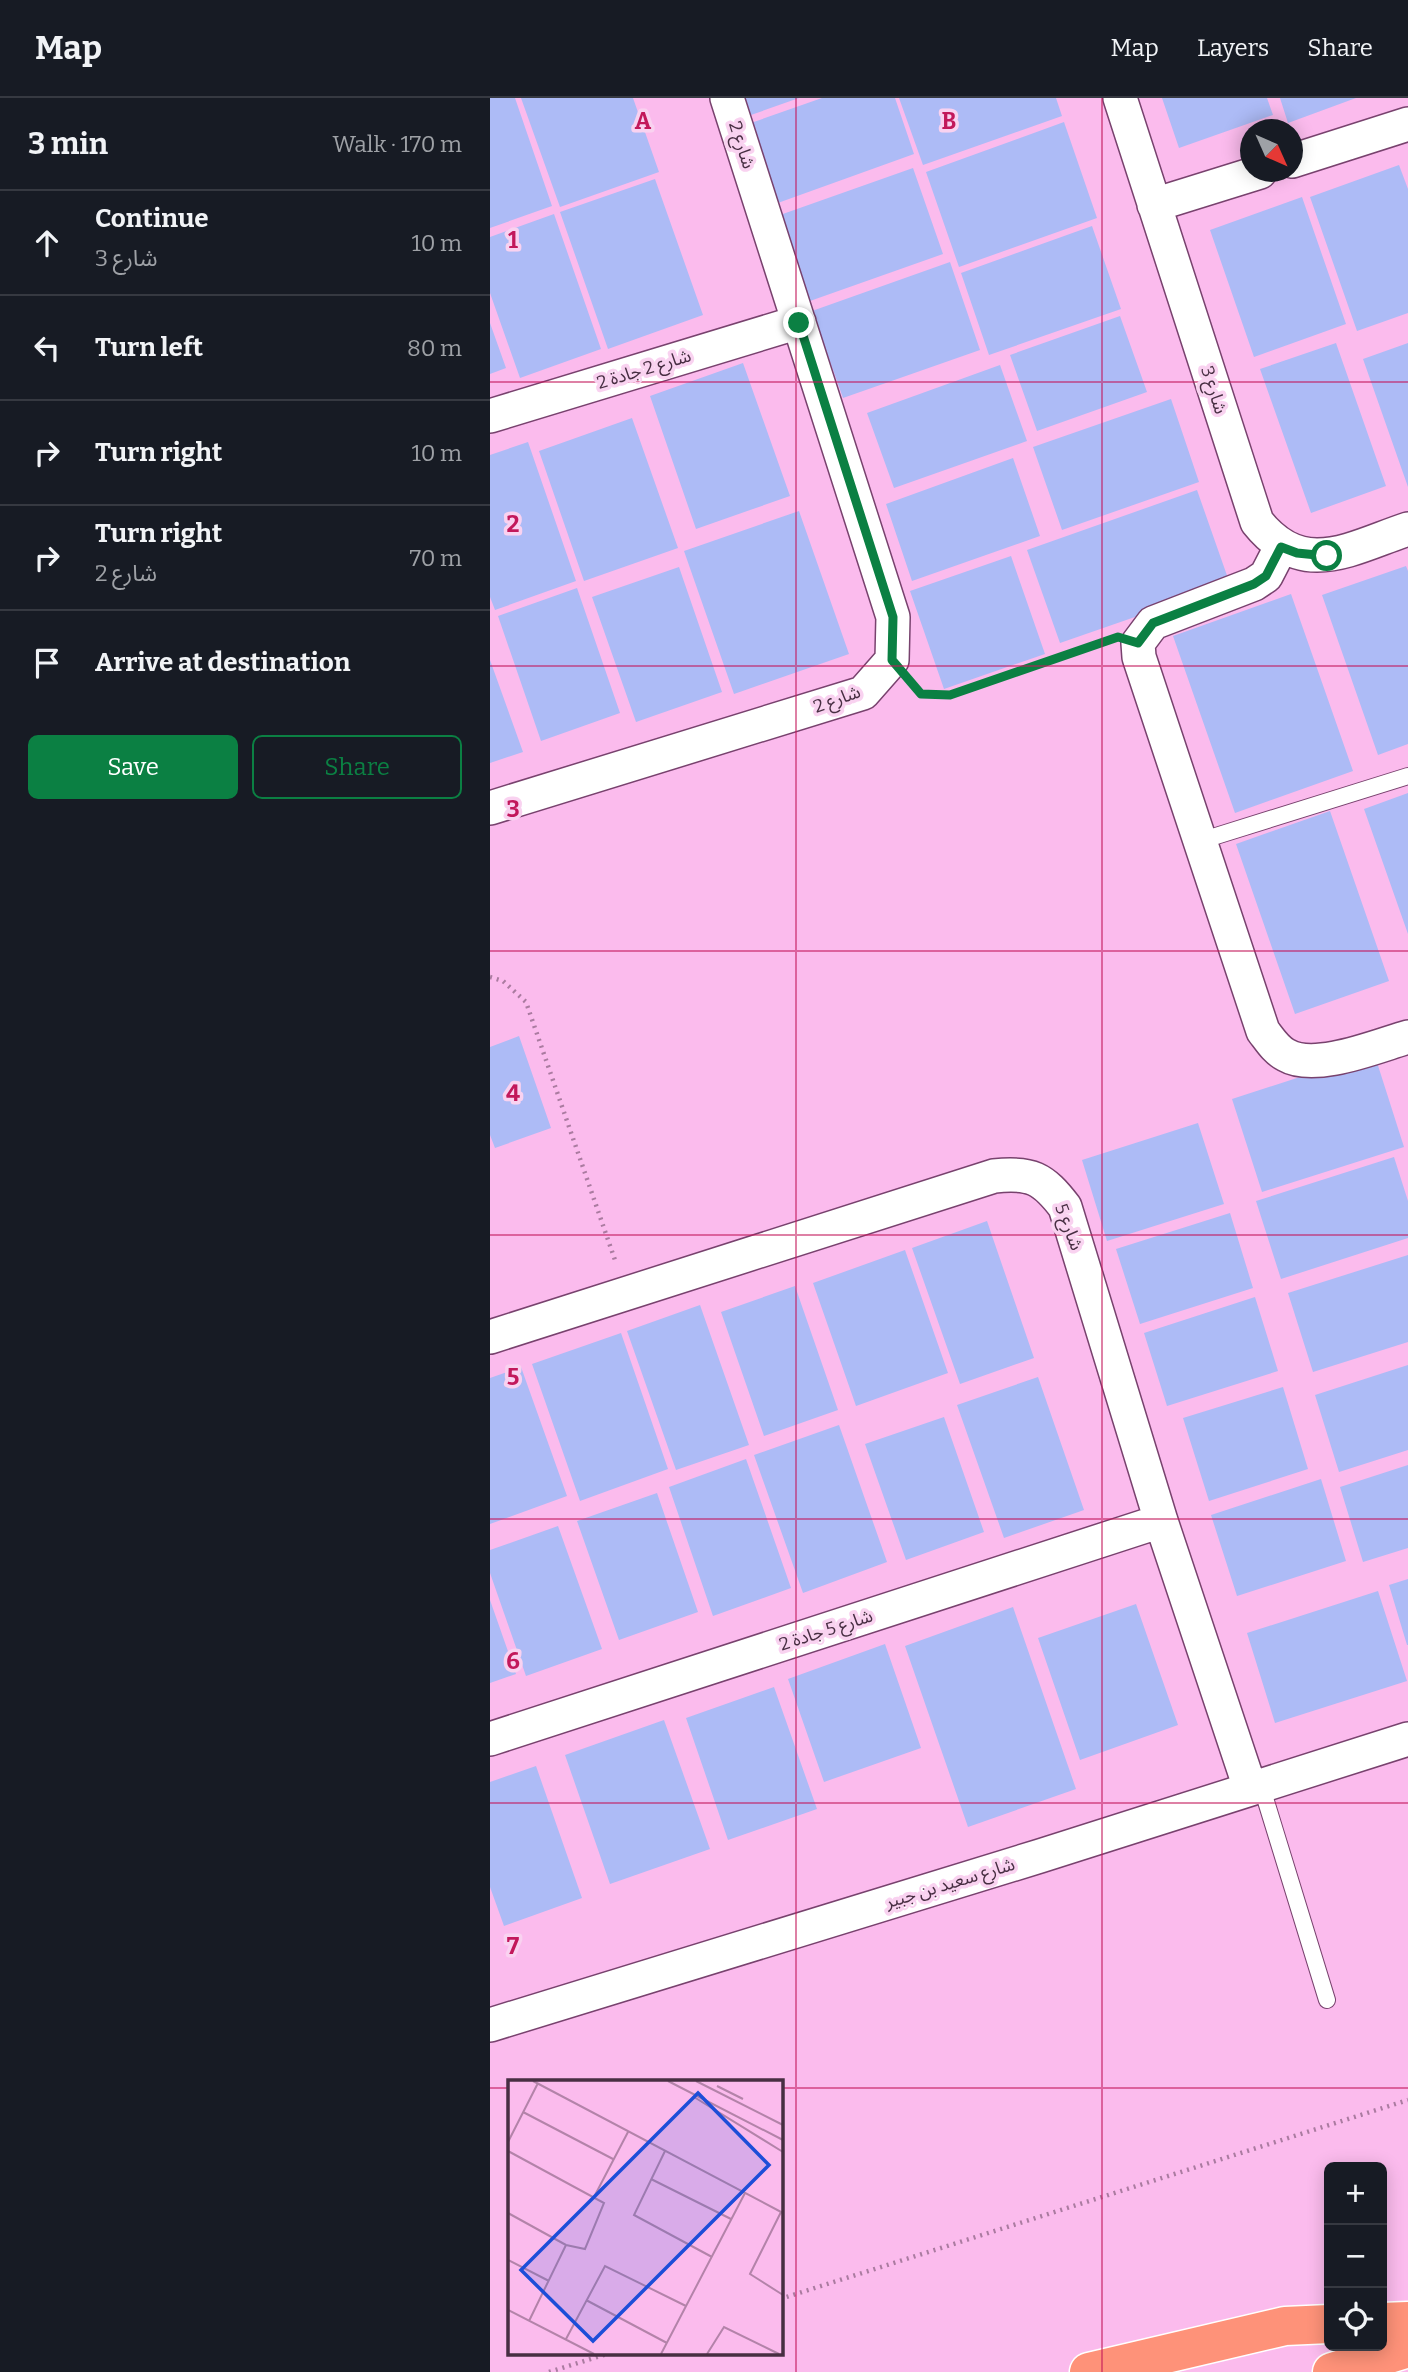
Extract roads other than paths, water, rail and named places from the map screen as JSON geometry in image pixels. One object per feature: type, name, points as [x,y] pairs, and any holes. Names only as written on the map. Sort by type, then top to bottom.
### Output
[{"type":"highway","points":[[1387,2322],[1408,2321]]},
{"type":"highway","points":[[1089,2372],[1285,2326],[1324,2324]]},
{"type":"highway","points":[[1332,2372],[1408,2348]]},
{"type":"street","name":"شارع 2","points":[[490,808],[863,693],[892,660],[893,617],[727,98]]},
{"type":"street","name":"شارع 3","points":[[1120,98],[1257,522],[1267,536],[1281,547]]},
{"type":"street","points":[[1303,158],[1408,124]]},
{"type":"street","points":[[1154,205],[1240,178]]},
{"type":"street","name":"شارع 2 جادة 2","points":[[490,416],[799,323]]},
{"type":"street","points":[[1408,528],[1327,556],[1297,553],[1281,547],[1266,576],[1254,584],[1153,623],[1138,643],[1139,657],[1264,1031],[1285,1055],[1303,1062],[1324,1060],[1408,1037]]},
{"type":"street","name":"شارع 5","points":[[490,1337],[994,1176],[1016,1173],[1050,1188],[1065,1207],[1161,1521],[1256,1786]]},
{"type":"street","name":"شارع 5 جادة 2","points":[[490,1739],[1161,1521]]},
{"type":"street","name":"شارع سعيد بن جبير","points":[[490,2025],[1040,1856],[1408,1738]]},
{"type":"lane","points":[[1200,841],[1408,776]]},
{"type":"lane","points":[[1256,1786],[1327,2000]]}]
